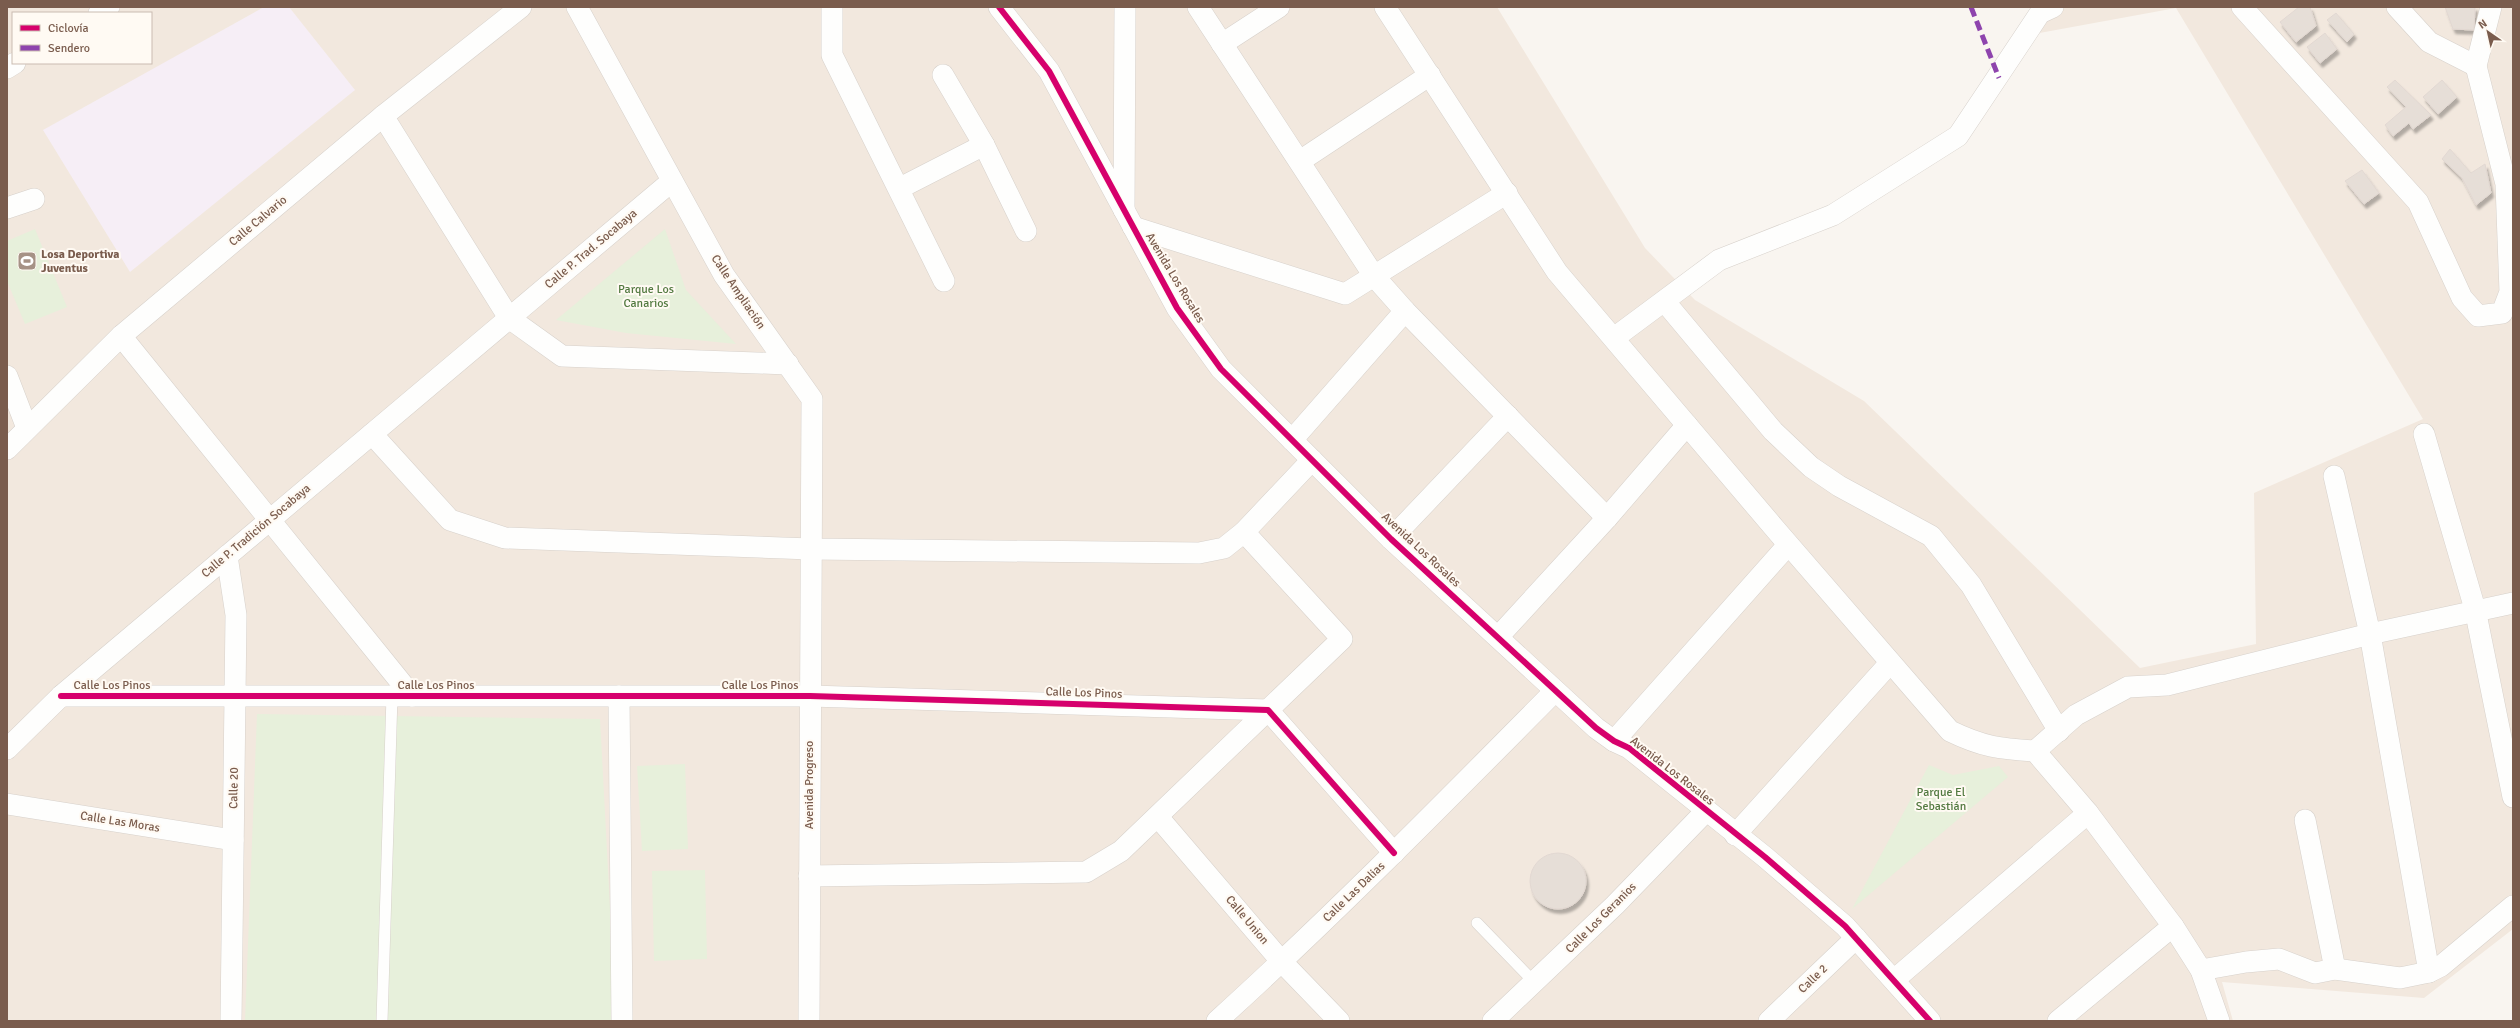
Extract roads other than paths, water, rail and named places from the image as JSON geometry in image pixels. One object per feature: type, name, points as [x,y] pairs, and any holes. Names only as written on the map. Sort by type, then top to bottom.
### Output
[{"type":"street","name":"Calle Calvario","points":[[7,449],[122,336],[383,116],[521,7]]},
{"type":"street","name":"Calle Ampliación","points":[[577,7],[724,275],[812,399],[810,548]]},
{"type":"street","points":[[832,7],[832,54],[900,188],[944,280]]},
{"type":"street","name":"Avenida Los Rosales","points":[[999,7],[1049,71],[1128,220],[1178,308],[1221,369],[1391,539],[1596,728],[1614,741],[1629,748],[1795,882],[1856,938],[1930,1021]]},
{"type":"street","points":[[1125,7],[1128,220],[1345,294],[1507,193]]},
{"type":"street","points":[[1198,7],[1374,276],[1405,311],[1607,518]]},
{"type":"street","points":[[1222,44],[1279,7]]},
{"type":"street","points":[[1385,7],[1558,272],[1788,545],[1950,731],[1978,744],[2002,750],[2035,751],[2076,715],[2128,687],[2167,685],[2475,609],[2513,603]]},
{"type":"street","points":[[1614,338],[1665,302],[1719,260],[1833,215],[1958,136],[1999,78],[2040,14],[2053,7]]},
{"type":"street","points":[[2242,7],[2418,202],[2462,298],[2478,316],[2502,313],[2510,292],[2506,184],[2476,66],[2491,7]]},
{"type":"street","points":[[2397,7],[2429,42],[2476,66]]},
{"type":"street","points":[[943,75],[984,145],[1026,231]]},
{"type":"street","points":[[1300,161],[1430,75]]},
{"type":"street","points":[[383,116],[509,318],[562,356],[788,364]]},
{"type":"street","points":[[900,188],[984,145]]},
{"type":"street","name":"Calle P. Trad. Socabaya","points":[[509,318],[672,181]]},
{"type":"street","points":[[7,208],[34,200]]},
{"type":"street","points":[[1665,302],[1773,431],[1811,466],[1839,486],[1931,536],[1971,585],[2059,730]]},
{"type":"street","points":[[1292,440],[1405,311]]},
{"type":"street","name":"Calle P. Tradición Socabaya","points":[[7,749],[61,696],[509,318]]},
{"type":"street","points":[[122,336],[270,520],[402,696]]},
{"type":"street","points":[[7,376],[27,428]]},
{"type":"street","points":[[1391,539],[1508,416]]},
{"type":"street","points":[[1498,637],[1607,518],[1687,425]]},
{"type":"street","points":[[372,434],[450,520],[505,538],[810,548],[1199,553],[1224,548],[1244,532],[1312,460]]},
{"type":"street","points":[[2424,434],[2475,609],[2513,797]]},
{"type":"street","points":[[2334,476],[2370,634],[2429,972]]},
{"type":"street","points":[[809,876],[1086,872],[1121,851],[1342,639],[1244,532]]},
{"type":"street","points":[[1614,741],[1788,545]]},
{"type":"street","name":"Avenida Progreso","points":[[809,1021],[810,548]]},
{"type":"street","name":"Calle 20","points":[[227,556],[236,616],[231,1021]]},
{"type":"street","points":[[1735,835],[1890,663]]},
{"type":"street","name":"Calle Las Dalias","points":[[1218,1021],[1282,962],[1394,853],[1555,691]]},
{"type":"street","name":"Calle Los Pinos","points":[[61,696],[810,696],[1268,710]]},
{"type":"street","points":[[619,696],[622,1021]]},
{"type":"street","points":[[1268,710],[1394,853]]},
{"type":"street","points":[[2035,751],[2088,813],[2173,926],[2201,970],[2219,1021]]},
{"type":"street","name":"Calle Las Moras","points":[[7,804],[233,840]]},
{"type":"street","name":"Calle Los Geranios","points":[[1493,1021],[1535,983],[1615,905],[1706,811]]},
{"type":"street","points":[[1894,980],[2088,813]]},
{"type":"street","name":"Calle Union","points":[[1158,816],[1282,962],[1339,1021]]},
{"type":"street","points":[[2305,820],[2335,969]]},
{"type":"street","points":[[2201,970],[2246,962],[2279,959],[2315,973],[2335,969],[2400,978],[2429,972],[2441,966],[2513,906]]},
{"type":"street","points":[[2058,1021],[2173,926]]},
{"type":"street","name":"Calle 2","points":[[1769,1021],[1856,938]]},
{"type":"lane","points":[[382,1021],[402,696]]},
{"type":"lane","points":[[1477,923],[1535,983]]},
{"type":"place","name":"Losa Deportiva Juventus","points":[[27,261]]},
{"type":"park label","name":"Parque Los Canarios","points":[[646,296]]},
{"type":"park label","name":"Parque El Sebastián","points":[[1941,799]]}]
